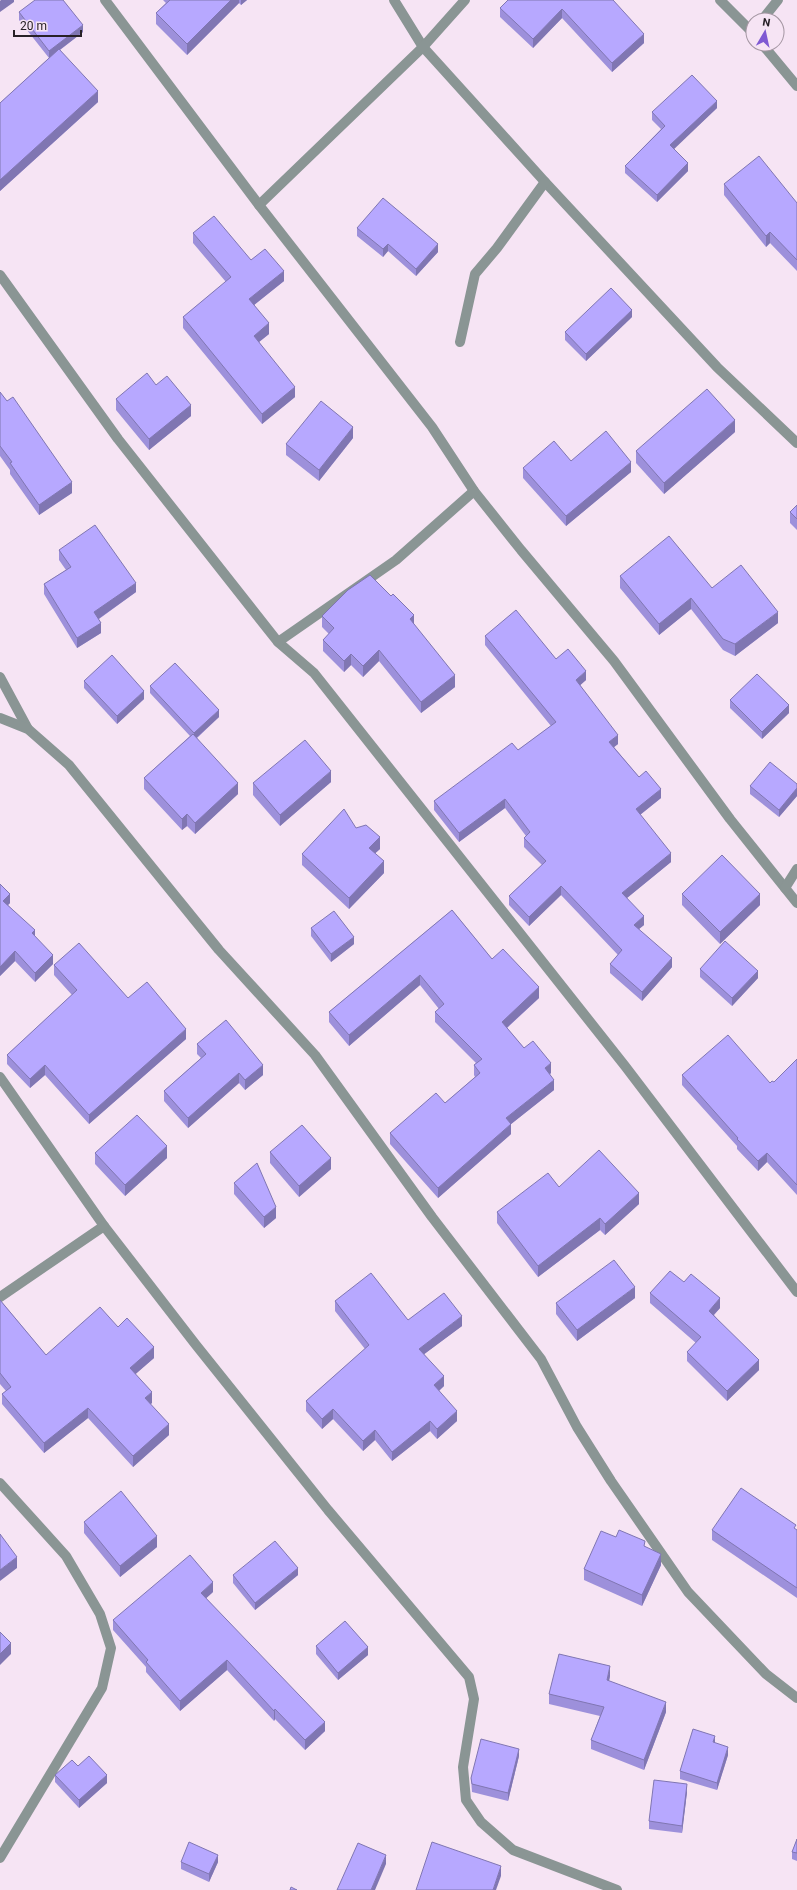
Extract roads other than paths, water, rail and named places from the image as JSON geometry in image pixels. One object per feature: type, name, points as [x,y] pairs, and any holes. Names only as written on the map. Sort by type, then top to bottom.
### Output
[{"type":"street","points":[[105,0],[259,205],[432,427],[474,491],[521,550],[614,660],[730,819],[797,903]]},
{"type":"street","points":[[394,0],[423,47],[545,182],[717,367],[797,443]]},
{"type":"street","points":[[259,205],[423,47],[464,0]]},
{"type":"street","points":[[720,0],[745,24]]},
{"type":"street","points":[[768,12],[778,0]]},
{"type":"street","points":[[769,52],[797,86]]},
{"type":"street","points":[[460,342],[475,274],[545,182]]},
{"type":"street","points":[[0,275],[118,439],[278,642],[314,673],[625,1066],[797,1292]]},
{"type":"street","points":[[278,642],[396,560],[474,491]]},
{"type":"street","points":[[0,677],[28,729]]},
{"type":"street","points":[[0,718],[28,729],[69,765],[219,950],[315,1055],[432,1217],[541,1359],[577,1427],[611,1481],[688,1592],[766,1674],[797,1698]]},
{"type":"street","points":[[785,888],[797,869]]},
{"type":"street","points":[[0,1077],[104,1226],[328,1510],[468,1677],[474,1699],[463,1767],[466,1800],[481,1822],[513,1850],[617,1890]]},
{"type":"street","points":[[0,1297],[104,1226]]},
{"type":"street","points":[[0,1483],[66,1556],[100,1614],[111,1648],[102,1688],[0,1858]]}]
